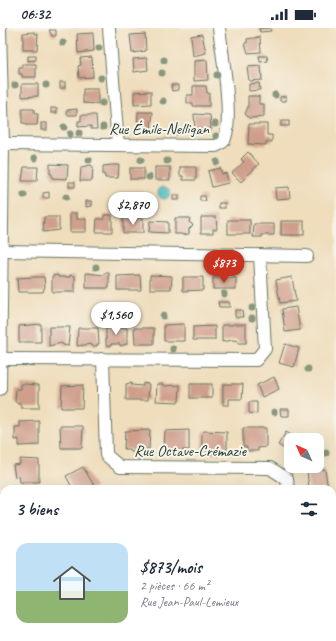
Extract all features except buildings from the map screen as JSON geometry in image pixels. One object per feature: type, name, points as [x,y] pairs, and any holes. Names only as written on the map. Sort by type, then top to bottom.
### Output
[{"type":"street","points":[[0,28],[3,144],[1,198],[2,251],[0,389]]},
{"type":"street","points":[[109,28],[118,145]]},
{"type":"street","name":"Rue Émile-Nelligan","points":[[3,144],[216,146],[224,140],[228,128],[224,70],[219,28]]},
{"type":"street","points":[[2,251],[307,256]]},
{"type":"street","points":[[1,359],[256,360],[265,349],[260,255]]},
{"type":"street","name":"Rue Octave-Crémazie","points":[[103,359],[106,455],[120,467],[270,468],[287,479],[288,485]]},
{"type":"water","points":[[162,187],[166,187],[170,193],[166,199],[162,199],[158,195],[158,191]]}]
